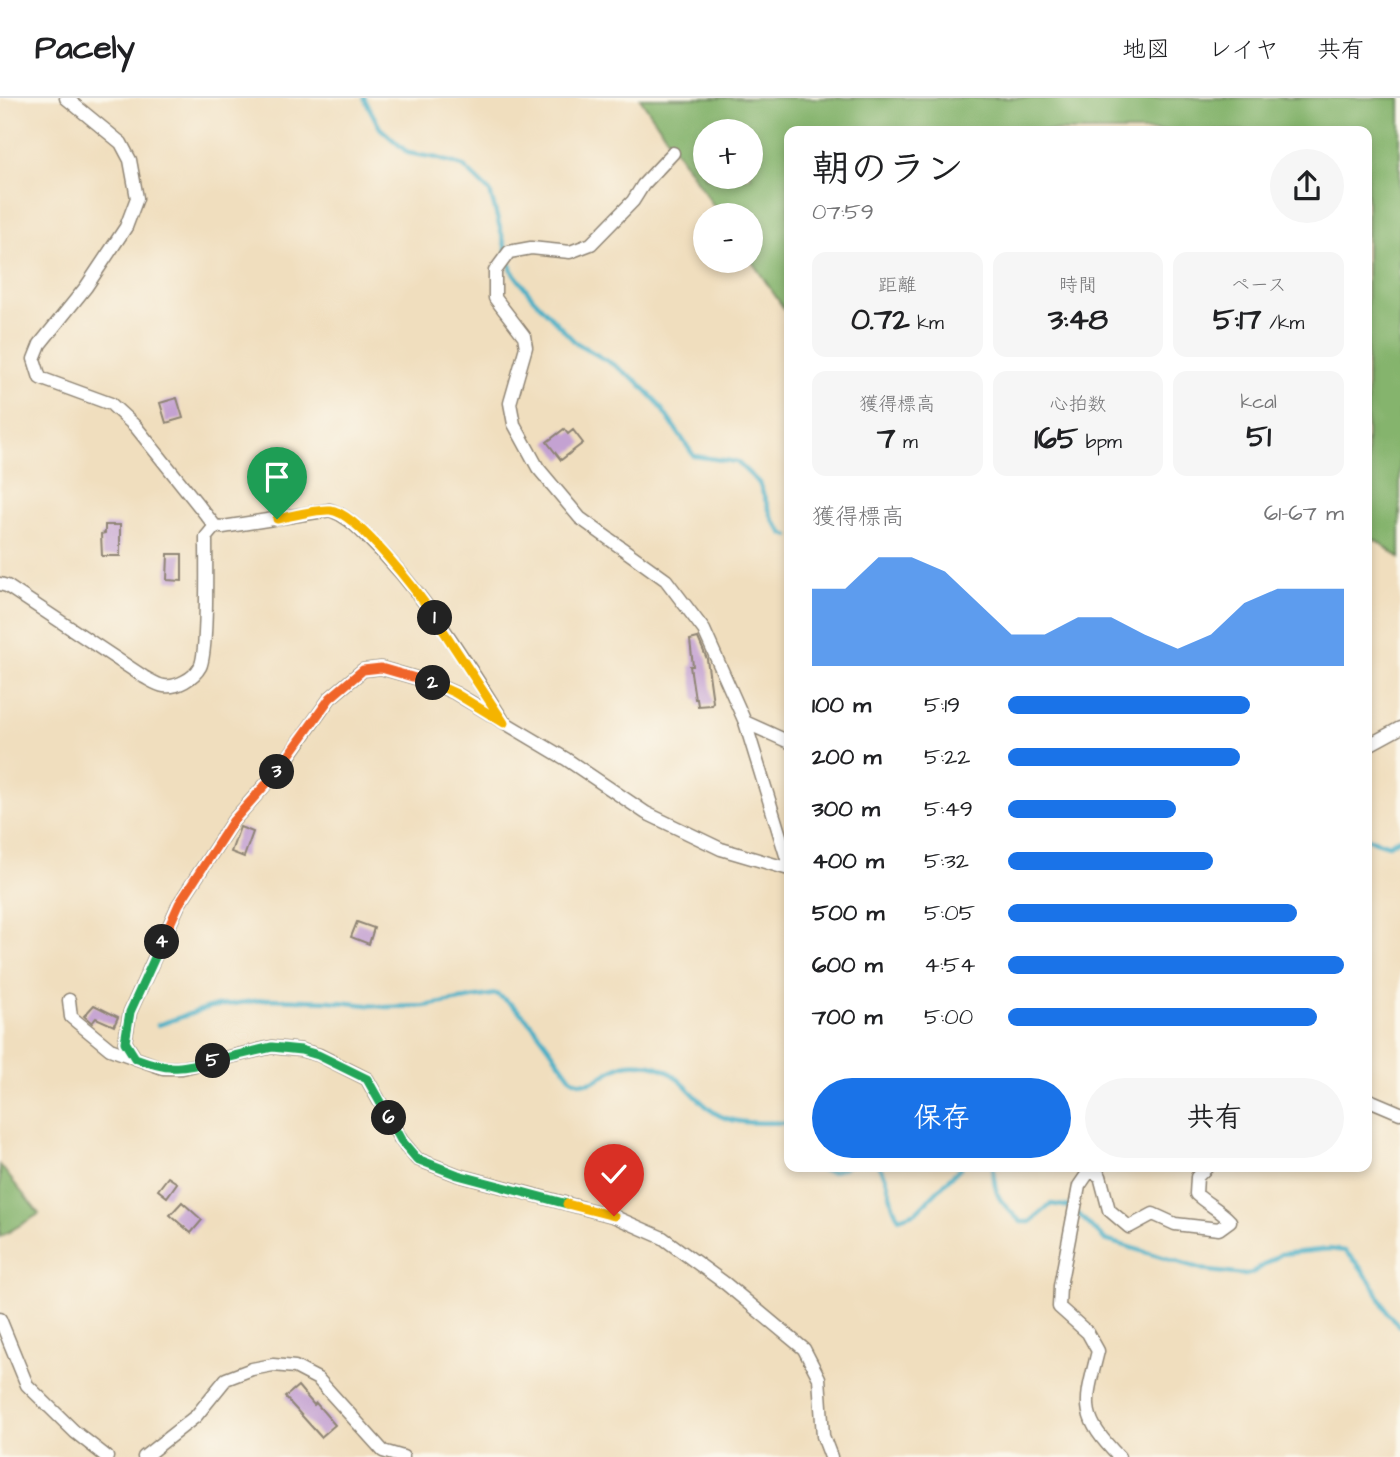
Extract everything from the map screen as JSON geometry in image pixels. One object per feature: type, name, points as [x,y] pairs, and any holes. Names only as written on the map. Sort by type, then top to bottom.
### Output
[{"type":"street","points":[[66,98],[121,143],[130,160],[137,198],[120,237],[86,287],[40,344],[34,359],[40,377],[111,404],[136,427],[215,526],[330,510],[344,515],[388,557],[418,593],[461,654],[504,723]]},
{"type":"street","points":[[673,153],[643,185],[634,201],[591,244],[570,252],[531,248],[509,252],[495,271],[495,298],[524,336],[526,347],[510,403],[514,424],[538,468],[580,518],[666,580],[704,630],[746,722],[784,850]]},
{"type":"street","points":[[0,584],[7,586],[144,677],[163,686],[177,685],[191,677],[201,665],[204,644],[206,537],[215,526]]},
{"type":"street","points":[[135,1058],[125,1042],[130,1012],[179,904],[233,821],[282,766],[330,698],[363,670],[381,668],[430,682],[455,693],[566,759],[646,813],[720,849],[784,866]]},
{"type":"street","points":[[746,722],[784,740]]},
{"type":"street","points":[[1372,743],[1400,728]]},
{"type":"street","points":[[68,1000],[71,1017],[110,1049],[163,1068],[182,1068],[272,1047],[318,1055],[367,1079],[401,1140],[417,1159],[458,1175],[614,1216],[663,1238],[726,1284],[804,1349],[819,1378],[823,1436],[831,1457]]},
{"type":"street","points":[[1372,1100],[1400,1113]]},
{"type":"street","points":[[1089,1172],[1079,1186],[1060,1286],[1059,1307],[1088,1333],[1098,1350],[1088,1391],[1088,1417],[1100,1438],[1119,1457]]},
{"type":"street","points":[[1093,1172],[1100,1176],[1109,1210],[1129,1227],[1153,1214],[1175,1224],[1219,1229],[1230,1221],[1196,1194],[1197,1177],[1202,1172]]},
{"type":"street","points":[[0,1319],[27,1385],[75,1432],[107,1457]]},
{"type":"street","points":[[144,1457],[196,1416],[226,1380],[252,1368],[274,1366],[295,1367],[318,1379],[383,1451],[403,1457]]},
{"type":"green space","points":[[640,98],[1400,98],[1400,558],[1372,539],[1372,126],[784,126],[784,309],[760,273],[763,273],[763,203],[712,203],[702,189],[763,189],[763,119],[693,119],[693,176]]},
{"type":"green space","points":[[0,1165],[39,1214],[0,1237]]},
{"type":"building","points":[[177,398],[183,418],[166,423],[160,403]]},
{"type":"building","points":[[564,429],[568,434],[573,430],[583,443],[561,460],[547,442]]},
{"type":"building","points":[[105,525],[120,525],[120,556],[102,556],[101,534],[105,533]]},
{"type":"building","points":[[168,554],[182,554],[182,581],[167,580]]},
{"type":"building","points":[[698,638],[707,659],[713,702],[711,705],[698,706],[695,699],[690,666],[693,666],[690,640]]},
{"type":"building","points":[[240,827],[253,832],[244,857],[231,852]]},
{"type":"building","points":[[357,922],[374,928],[369,944],[351,937]]},
{"type":"building","points":[[94,1005],[118,1017],[114,1026],[96,1018],[92,1023],[84,1016]]},
{"type":"building","points":[[168,1177],[177,1183],[167,1197],[158,1190]]},
{"type":"building","points":[[182,1202],[202,1220],[191,1233],[170,1215]]},
{"type":"building","points":[[298,1386],[335,1425],[321,1437],[285,1397]]},
{"type":"waterway","points":[[364,98],[380,128],[408,153],[463,166],[490,192],[512,271],[533,298],[575,342],[637,381],[657,402],[694,456],[737,462],[759,483],[773,520],[784,534]]},
{"type":"waterway","points":[[1372,840],[1389,845],[1400,838]]},
{"type":"waterway","points":[[158,1025],[210,1007],[269,999],[330,1001],[386,1007],[424,1006],[496,994],[518,1010],[571,1078],[579,1082],[598,1079],[624,1065],[651,1065],[670,1073],[707,1107],[723,1117],[751,1122],[784,1123]]},
{"type":"waterway","points":[[883,1172],[899,1218],[916,1212],[956,1172]]},
{"type":"waterway","points":[[994,1172],[997,1193],[1021,1222],[1030,1222],[1051,1204],[1071,1207],[1105,1240],[1209,1271],[1245,1275],[1281,1254],[1329,1249],[1345,1251],[1357,1263],[1373,1285],[1388,1314],[1400,1326]]},
{"type":"route","points":[[277,519],[330,510],[344,515],[388,557],[418,593],[461,654],[504,723],[455,693],[430,682],[381,668],[363,670],[330,698],[282,766],[233,821],[179,904],[130,1012],[125,1042],[135,1058],[163,1068],[182,1068],[272,1047],[318,1055],[367,1079],[401,1140],[417,1159],[458,1175],[614,1216]]}]
